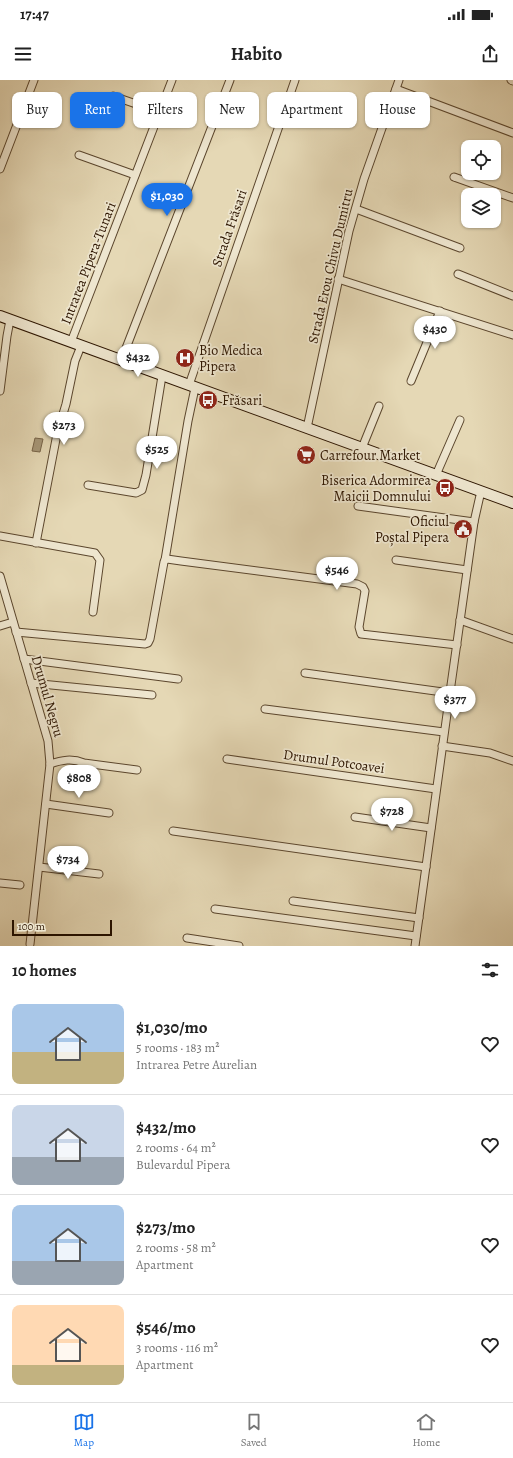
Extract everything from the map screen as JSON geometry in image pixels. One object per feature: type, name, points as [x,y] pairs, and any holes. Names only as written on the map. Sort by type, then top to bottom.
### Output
[{"type":"main road","points":[[0,316],[436,475],[513,501]]},
{"type":"street","points":[[0,169],[34,81],[26,80]]},
{"type":"street","name":"Intrarea Pipera-Tunari","points":[[167,92],[172,80]]},
{"type":"street","points":[[121,361],[230,80]]},
{"type":"street","name":"Strada Frăsari","points":[[16,632],[145,644],[148,643],[165,560],[188,421],[192,386],[295,80]]},
{"type":"street","name":"Strada Erou Chivu Dumitru","points":[[307,428],[349,231],[364,179],[398,80]]},
{"type":"street","points":[[396,89],[513,133]]},
{"type":"street","name":"Intrarea Pipera-Tunari","points":[[36,543],[57,434],[66,404],[75,360],[76,344],[153,128]]},
{"type":"street","points":[[79,154],[135,175]]},
{"type":"street","points":[[454,177],[513,198]]},
{"type":"street","points":[[356,208],[460,248]]},
{"type":"street","points":[[458,274],[513,296]]},
{"type":"street","points":[[338,279],[513,335]]},
{"type":"street","points":[[411,381],[440,312]]},
{"type":"street","points":[[0,391],[10,320]]},
{"type":"street","points":[[88,485],[136,493],[142,490],[146,475],[162,376]]},
{"type":"street","points":[[362,448],[379,406]]},
{"type":"street","points":[[436,475],[460,420]]},
{"type":"street","points":[[415,946],[467,570],[474,522],[481,491]]},
{"type":"street","points":[[358,506],[474,522]]},
{"type":"street","points":[[0,536],[95,553],[98,556],[100,563],[93,612]]},
{"type":"street","points":[[165,560],[168,559],[357,584],[363,587],[364,591],[359,627],[361,634],[457,645]]},
{"type":"street","points":[[396,560],[467,570]]},
{"type":"street","name":"Drumul Negru","points":[[0,576],[48,741],[50,764],[30,944]]},
{"type":"street","points":[[460,620],[513,639]]},
{"type":"street","points":[[0,626],[13,622]]},
{"type":"street","points":[[24,659],[178,679]]},
{"type":"street","points":[[305,673],[450,693]]},
{"type":"street","points":[[31,682],[152,695]]},
{"type":"street","points":[[265,709],[444,732]]},
{"type":"street","points":[[442,746],[490,753],[513,761]]},
{"type":"street","points":[[50,764],[60,761],[76,760],[84,763],[136,770]]},
{"type":"street","name":"Drumul Potcoavei","points":[[227,760],[436,789]]},
{"type":"street","points":[[46,804],[109,813]]},
{"type":"street","points":[[355,817],[431,828]]},
{"type":"street","points":[[173,831],[426,867]]},
{"type":"street","points":[[39,867],[99,874]]},
{"type":"street","points":[[0,883],[20,885]]},
{"type":"street","points":[[293,901],[419,918]]},
{"type":"street","points":[[215,909],[416,936]]},
{"type":"street","points":[[187,938],[239,946]]},
{"type":"shaded area","points":[[35,438],[43,439],[40,452],[32,451]]},
{"type":"place","name":"Bio Medica Pipera","points":[[185,358]]},
{"type":"place","name":"Frăsari","points":[[208,400]]},
{"type":"place","name":"Carrefour Market","points":[[306,455]]},
{"type":"place","name":"Biserica Adormirea Maicii Domnului","points":[[445,488]]},
{"type":"place","name":"Oficiul Poștal Pipera","points":[[463,529]]}]
